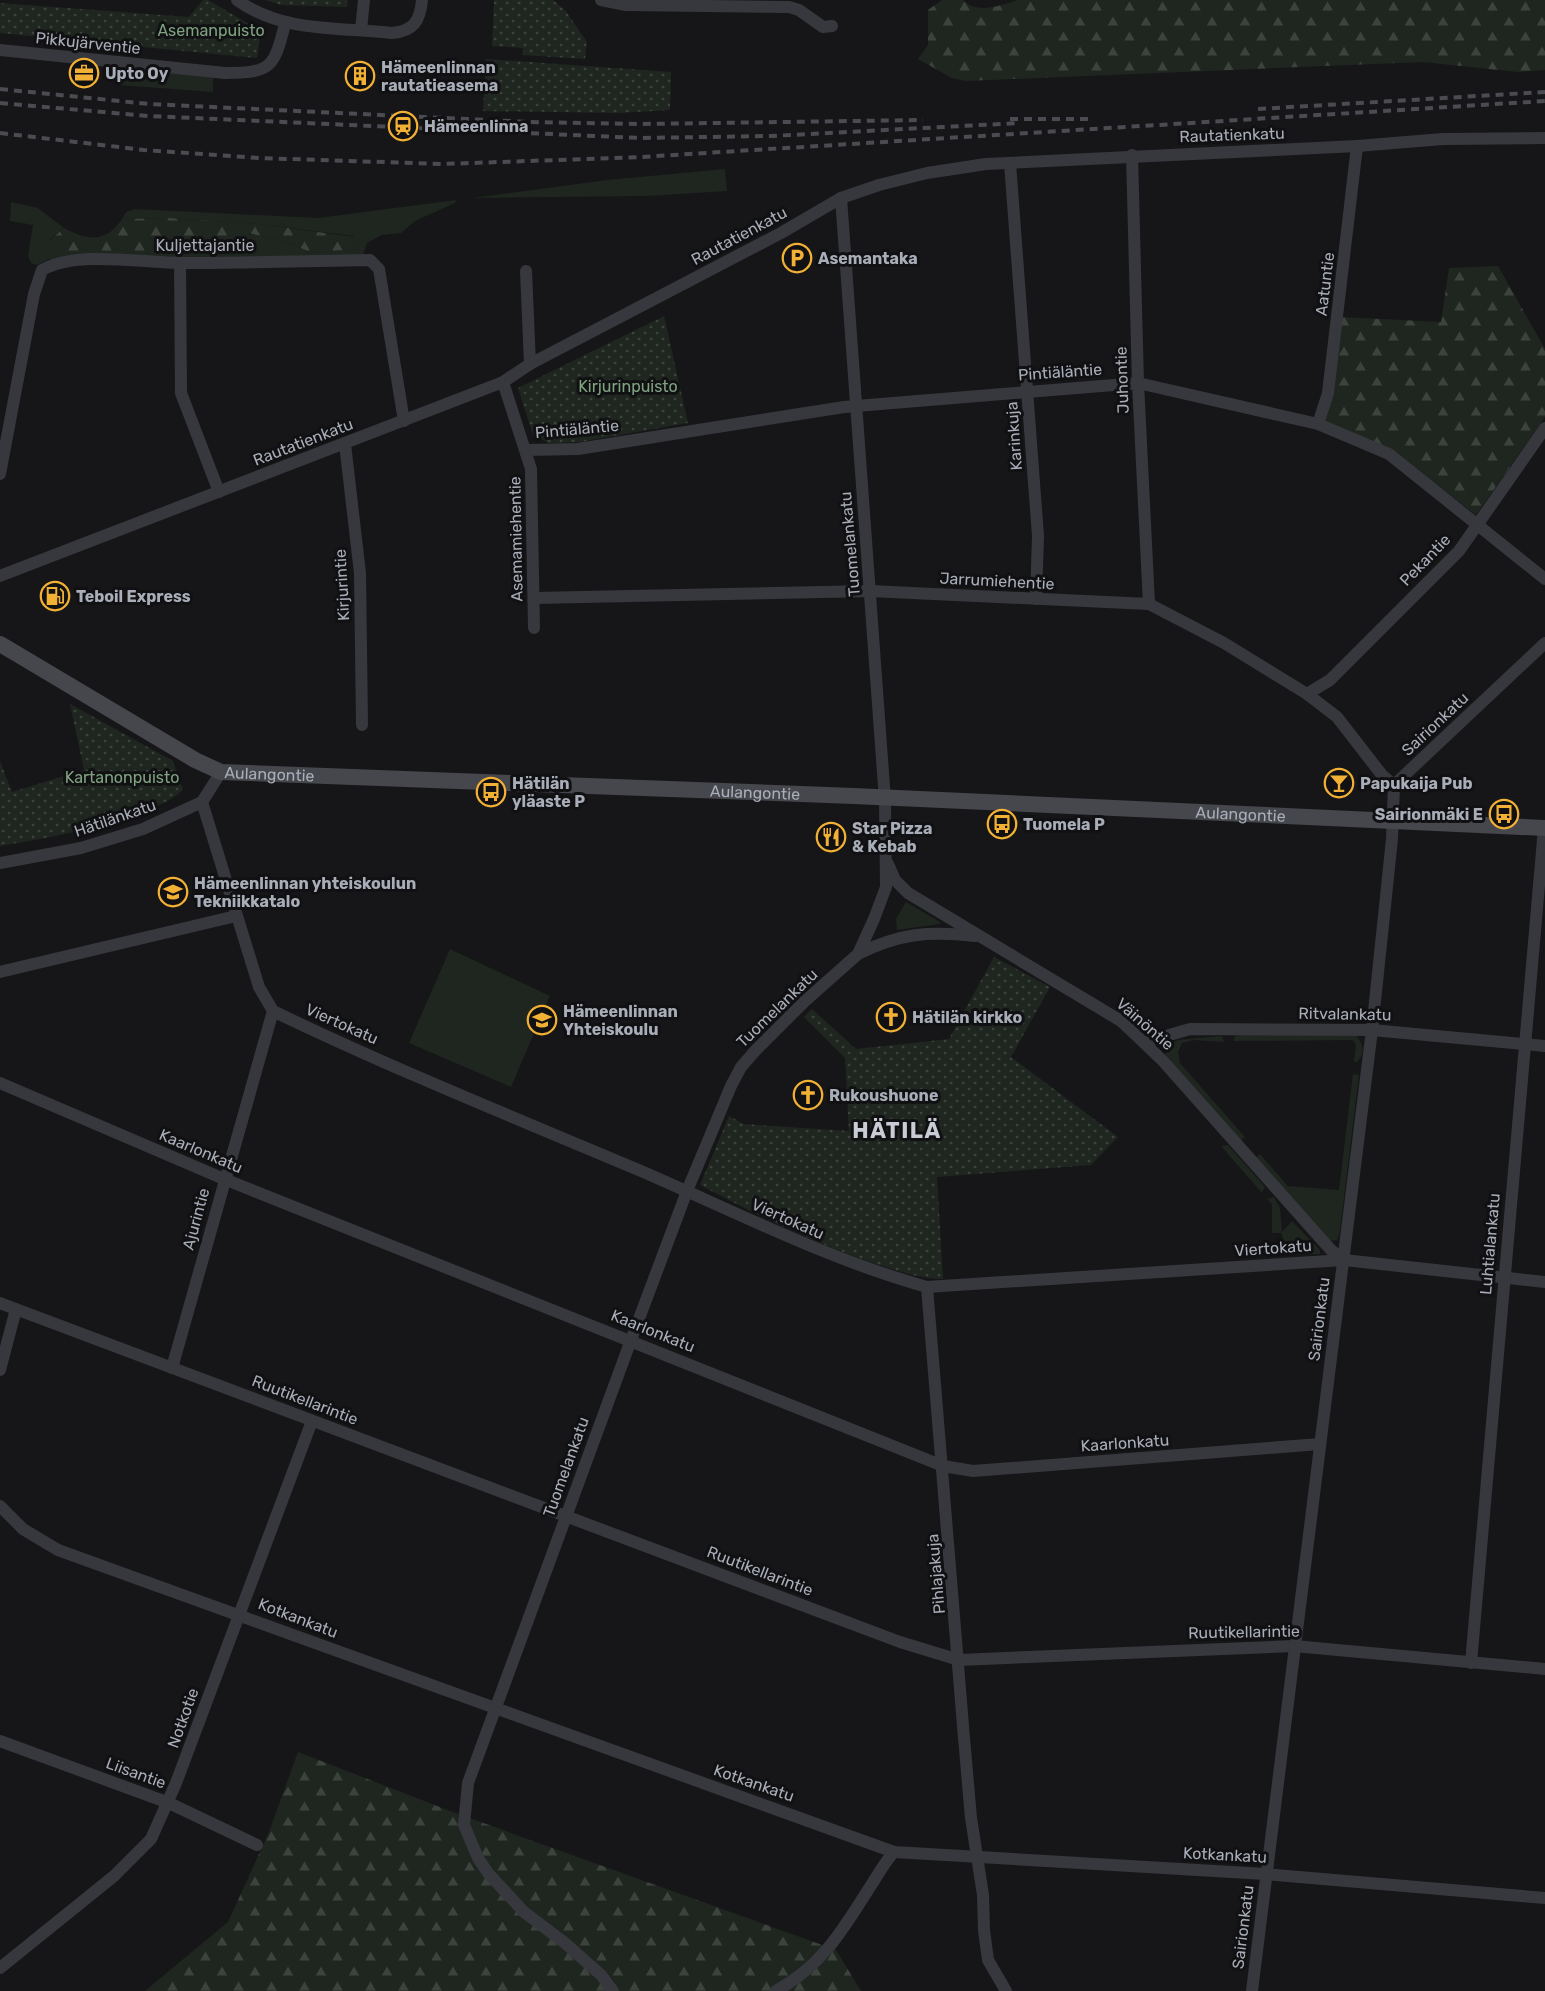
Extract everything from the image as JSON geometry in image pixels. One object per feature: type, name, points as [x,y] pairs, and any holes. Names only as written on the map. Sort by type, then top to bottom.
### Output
[{"type":"main road","name":"Aulangontie","points":[[0,644],[195,760],[221,772],[854,796],[885,800],[1545,828]]},
{"type":"street","points":[[237,0],[260,14],[285,24],[392,33],[408,30],[418,21],[422,0]]},
{"type":"street","points":[[361,30],[364,0]]},
{"type":"street","points":[[601,0],[626,5],[690,3],[789,7],[799,10],[823,27],[832,26]]},
{"type":"street","name":"Pikkujärventie","points":[[0,50],[225,73],[252,73],[263,70],[276,58],[285,24]]},
{"type":"street","name":"Rautatienkatu","points":[[0,576],[503,382],[530,364],[781,233],[841,198],[927,173],[986,164],[1132,155],[1357,146],[1443,140],[1545,138]]},
{"type":"street","name":"Aatuntie","points":[[1318,424],[1328,393],[1357,146]]},
{"type":"street","name":"Juhontie","points":[[1132,155],[1138,383],[1149,604]]},
{"type":"street","name":"Karinkuja","points":[[1010,163],[1038,536],[1036,599]]},
{"type":"street","name":"Tuomelankatu","points":[[841,198],[885,800],[886,887],[858,954]]},
{"type":"street","name":"Kuljettajantie","points":[[0,474],[34,294],[42,270],[54,263],[75,260],[180,263],[370,260],[379,269],[404,421]]},
{"type":"street","points":[[180,263],[181,393],[219,492]]},
{"type":"street","points":[[526,271],[530,364]]},
{"type":"street","name":"Asemamiehentie","points":[[503,382],[531,469],[534,628]]},
{"type":"street","name":"Pintiäläntie","points":[[526,450],[578,449],[855,406],[1138,383],[1318,424],[1389,454],[1545,579]]},
{"type":"street","name":"Pekantie","points":[[1307,694],[1330,680],[1459,551],[1545,428]]},
{"type":"street","name":"Kirjurintie","points":[[345,444],[360,573],[362,725]]},
{"type":"street","name":"Jarrumiehentie","points":[[534,598],[870,591],[1149,604],[1224,643],[1307,694],[1337,717],[1382,774],[1394,785]]},
{"type":"street","name":"Sairionkatu","points":[[1252,1991],[1372,1030],[1393,822],[1394,785],[1545,643]]},
{"type":"street","points":[[221,772],[202,802],[259,987],[273,1011]]},
{"type":"street","name":"Hätilänkatu","points":[[0,863],[81,848],[143,829],[202,802]]},
{"type":"street","name":"Luhtialankatu","points":[[1471,1664],[1503,1278],[1545,828]]},
{"type":"street","name":"Väinöntie","points":[[886,861],[895,879],[908,893],[1102,1009],[1145,1042],[1331,1250],[1344,1260]]},
{"type":"street","points":[[0,972],[236,916]]},
{"type":"street","name":"Tuomelankatu","points":[[613,1991],[587,1962],[503,1893],[478,1858],[464,1825],[464,1804],[468,1784],[687,1191],[714,1123],[741,1067],[805,1001],[858,954],[879,944],[917,933],[936,932],[980,936]]},
{"type":"street","name":"Ajurintie","points":[[172,1368],[273,1011]]},
{"type":"street","name":"Viertokatu","points":[[273,1011],[687,1191],[795,1241],[870,1271],[927,1287],[1344,1260],[1545,1282]]},
{"type":"street","name":"Ritvalankatu","points":[[1145,1042],[1190,1029],[1372,1030],[1545,1046]]},
{"type":"street","name":"Kaarlonkatu","points":[[0,1083],[224,1179],[943,1466],[973,1471],[1320,1444]]},
{"type":"street","name":"Pihlajakuja","points":[[927,1287],[971,1818],[979,1858],[988,1960],[1006,1991]]},
{"type":"street","name":"Ruutikellarintie","points":[[0,1303],[900,1642],[959,1660],[1294,1646],[1545,1669]]},
{"type":"street","points":[[0,1370],[16,1309]]},
{"type":"street","name":"Notkotie","points":[[0,1968],[122,1869],[151,1839],[168,1803],[312,1421]]},
{"type":"street","name":"Kotkankatu","points":[[0,1506],[23,1528],[58,1550],[239,1613],[495,1709],[894,1852],[1265,1874],[1545,1898]]},
{"type":"street","name":"Liisantie","points":[[0,1741],[168,1803],[257,1845]]},
{"type":"street","points":[[776,1991],[800,1978],[822,1958],[843,1930],[881,1866],[894,1852]]},
{"type":"green space","name":"Asemanpuisto","points":[[203,0],[208,0],[261,31],[257,58],[0,33],[0,3],[189,17]]},
{"type":"green space","name":"Asemanpuisto","points":[[265,0],[348,0],[347,7],[281,5]]},
{"type":"green space","points":[[494,0],[553,0],[565,10],[587,42],[585,59],[522,55],[523,48],[492,46]]},
{"type":"green space","points":[[942,0],[963,0],[975,7],[990,8],[1018,0],[1545,0],[1545,70],[1518,72],[1423,62],[966,81],[952,78],[918,59],[928,45],[928,10]]},
{"type":"green space","points":[[486,59],[671,72],[670,110],[619,113],[483,111]]},
{"type":"green space","points":[[113,66],[213,77],[213,92],[119,85],[108,75],[109,68]]},
{"type":"green space","points":[[725,169],[727,191],[647,196],[472,198],[607,180]]},
{"type":"green space","points":[[456,200],[455,203],[415,221],[401,233],[382,235],[367,243],[363,255],[234,259],[49,259],[37,265],[31,263],[28,256],[33,225],[10,221],[11,202],[38,208],[64,228],[49,240],[243,244],[247,233],[287,242],[312,253],[358,249],[353,236],[259,224],[169,218],[122,219],[126,212],[135,209],[318,218]]},
{"type":"green space","points":[[169,218],[259,224],[354,237],[358,249],[312,253],[287,242],[248,233],[234,255],[77,255],[49,241],[64,228],[81,235],[96,237],[110,232],[122,219]]},
{"type":"green space","points":[[1498,266],[1545,349],[1545,417],[1476,515],[1392,450],[1324,421],[1341,317],[1441,322],[1449,268]]},
{"type":"green space","name":"Kirjurinpuisto","points":[[664,316],[688,423],[580,442],[549,443],[533,435],[518,388]]},
{"type":"green space","name":"Kartanonpuisto","points":[[70,704],[173,761],[183,790],[147,811],[123,819],[70,833],[0,846],[0,761],[12,792],[84,770]]},
{"type":"green space","points":[[906,902],[940,924],[897,930],[896,919]]},
{"type":"green space","points":[[450,949],[550,996],[511,1087],[409,1043]]},
{"type":"green space","points":[[994,957],[1050,987],[1011,1057],[1118,1137],[1091,1165],[937,1177],[943,1279],[926,1278],[901,1272],[831,1247],[765,1218],[700,1185],[729,1116],[744,1124],[849,1131],[845,1058],[804,1017],[812,1009],[856,1049],[949,1039]]},
{"type":"green space","points":[[1353,1033],[1359,1040],[1363,1051],[1357,1062],[1354,1062],[1356,1045],[1353,1040],[1233,1041],[1235,1036],[1239,1035]]},
{"type":"green space","points":[[1222,1036],[1224,1042],[1194,1040],[1182,1043],[1178,1052],[1180,1063],[1245,1137],[1240,1141],[1165,1054],[1172,1043],[1178,1040]]},
{"type":"green space","points":[[1353,1074],[1359,1075],[1340,1231],[1338,1239],[1334,1241],[1329,1240],[1256,1158],[1260,1154],[1288,1186],[1339,1190]]},
{"type":"green space","points":[[1228,1145],[1265,1187],[1262,1193],[1221,1146]]},
{"type":"green space","points":[[1274,1197],[1280,1208],[1282,1232],[1292,1221],[1320,1250],[1320,1254],[1284,1255],[1282,1233],[1272,1233],[1272,1204],[1267,1199]]},
{"type":"green space","points":[[298,1752],[450,1811],[836,1950],[861,1991],[145,1991],[228,1922],[269,1832]]},
{"type":"railway","points":[[0,89],[149,104],[530,122],[642,124],[923,120]]},
{"type":"railway","points":[[1258,109],[1545,92]]},
{"type":"railway","points":[[0,133],[144,150],[259,158],[443,164],[641,157],[1545,101]]},
{"type":"railway","points":[[0,103],[148,116],[640,138],[771,136],[1019,123]]},
{"type":"railway","points":[[1010,119],[1091,119]]},
{"type":"place","name":"Upto Oy","points":[[84,73]]},
{"type":"place","name":"Hämeenlinnan rautatieasema","points":[[360,76]]},
{"type":"place","name":"Hämeenlinna","points":[[403,126]]},
{"type":"place","name":"Asemantaka","points":[[797,258]]},
{"type":"place","name":"Teboil Express","points":[[55,596]]},
{"type":"place","name":"Papukaija Pub","points":[[1339,783]]},
{"type":"place","name":"Hätilän yläaste P","points":[[491,792]]},
{"type":"place","name":"Sairionmäki E","points":[[1504,814]]},
{"type":"place","name":"Tuomela P","points":[[1002,824]]},
{"type":"place","name":"Star Pizza & Kebab","points":[[831,837]]},
{"type":"place","name":"Hämeenlinnan yhteiskoulun Tekniikkatalo","points":[[173,892]]},
{"type":"place","name":"Hätilän kirkko","points":[[891,1017]]},
{"type":"place","name":"Hämeenlinnan Yhteiskoulu","points":[[542,1020]]},
{"type":"place","name":"Rukoushuone","points":[[808,1095]]},
{"type":"district","name":"HÄTILÄ","points":[[897,1130]]}]
